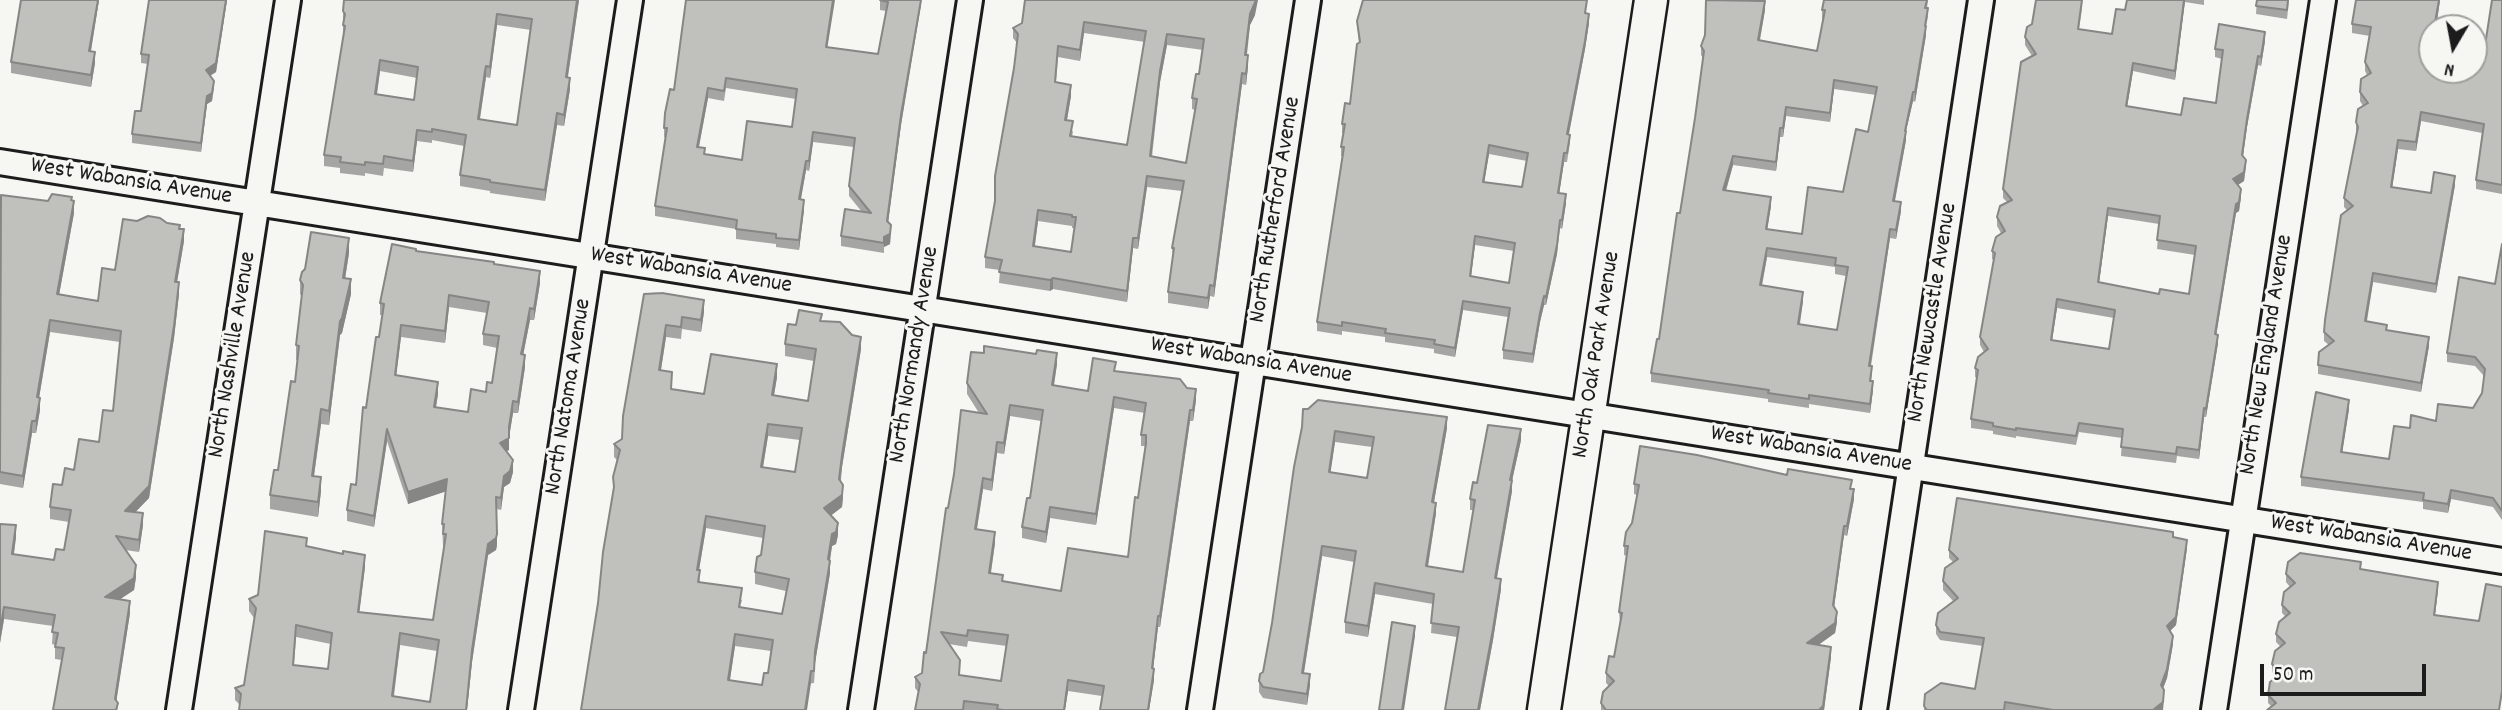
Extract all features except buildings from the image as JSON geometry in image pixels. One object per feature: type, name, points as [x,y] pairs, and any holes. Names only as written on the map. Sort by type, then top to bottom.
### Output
[{"type":"street","name":"North Nashville Avenue","points":[[179,710],[288,0]]},
{"type":"street","name":"North Natoma Avenue","points":[[521,710],[629,0]]},
{"type":"street","name":"North Normandy Avenue","points":[[860,710],[970,0]]},
{"type":"street","name":"North Rutherford Avenue","points":[[1200,710],[1308,0]]},
{"type":"street","name":"North Oak Park Avenue","points":[[1544,710],[1651,0]]},
{"type":"street","name":"North Newcastle Avenue","points":[[1874,710],[1981,0]]},
{"type":"street","name":"North New England Avenue","points":[[2214,710],[2323,0]]},
{"type":"street","name":"West Wabansia Avenue","points":[[0,162],[2502,561]]}]
